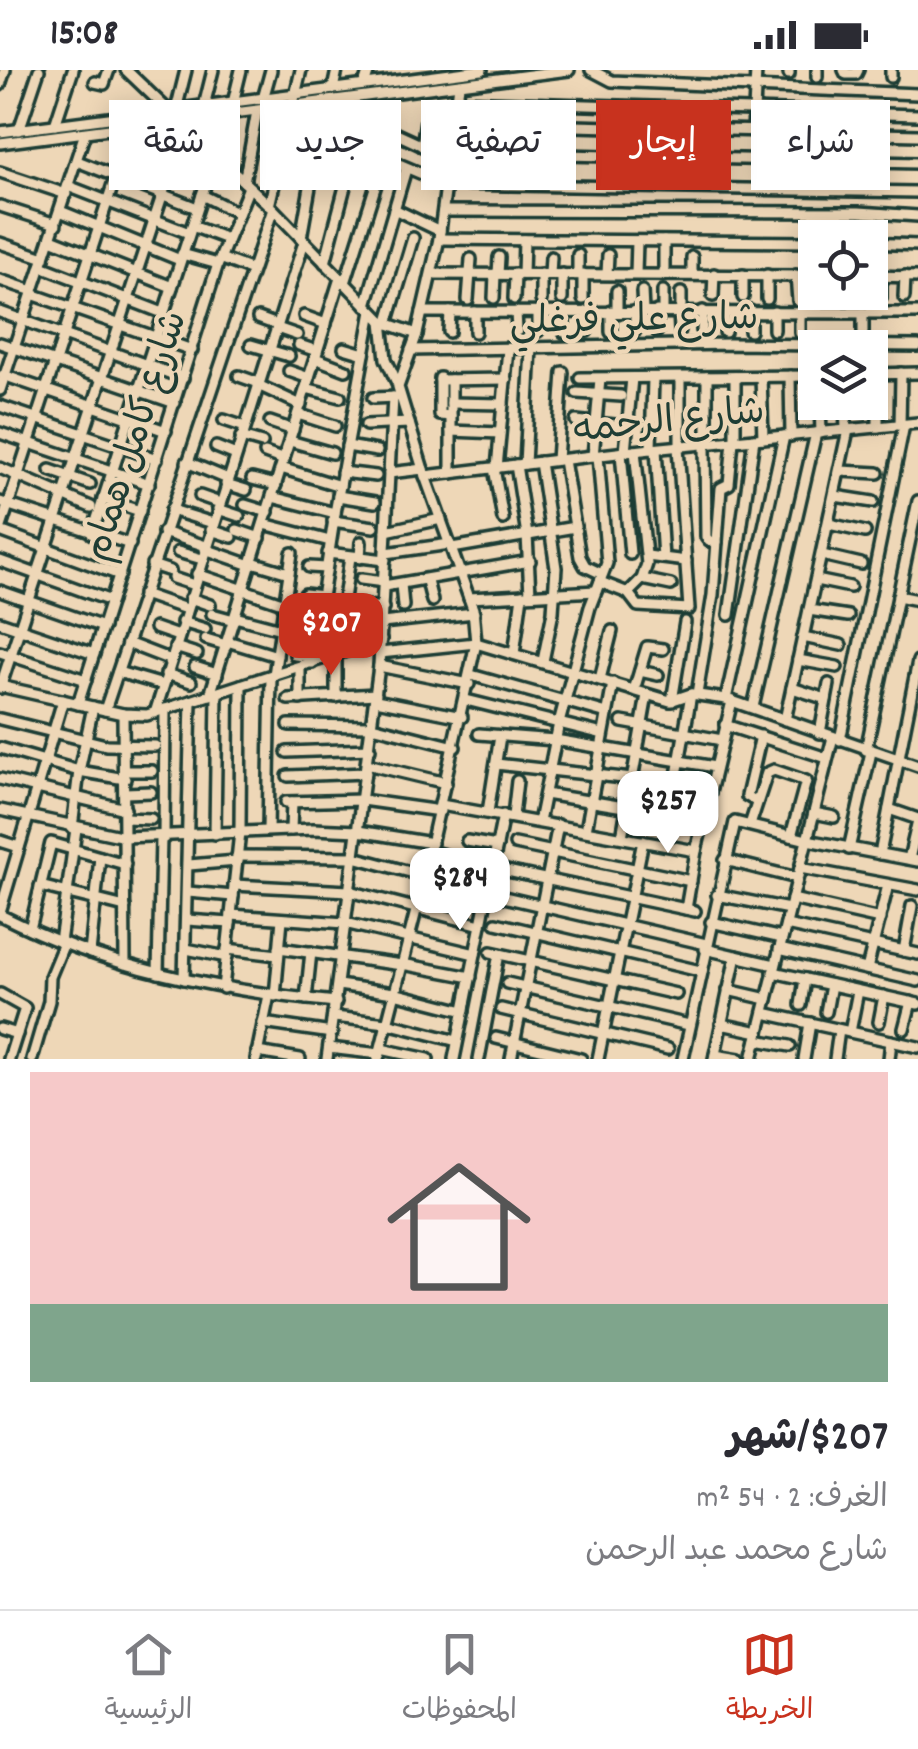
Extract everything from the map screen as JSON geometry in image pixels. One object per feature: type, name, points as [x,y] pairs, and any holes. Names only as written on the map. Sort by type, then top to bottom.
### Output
[{"type":"street","points":[[0,85],[5,70]]},
{"type":"street","points":[[15,134],[40,70]]},
{"type":"street","points":[[55,125],[73,70]]},
{"type":"street","points":[[95,82],[104,84],[108,70]]},
{"type":"street","points":[[126,70],[161,100]]},
{"type":"street","points":[[140,83],[144,70]]},
{"type":"street","points":[[176,100],[186,70]]},
{"type":"street","points":[[206,100],[214,70]]},
{"type":"street","points":[[234,100],[241,70]]},
{"type":"street","points":[[264,98],[271,70]]},
{"type":"street","points":[[294,100],[302,70]]},
{"type":"street","points":[[333,90],[338,70]]},
{"type":"street","points":[[364,86],[369,70]]},
{"type":"street","points":[[240,101],[364,86],[401,75],[482,70]]},
{"type":"street","points":[[344,100],[569,70]]},
{"type":"street","points":[[590,70],[609,80],[918,94]]},
{"type":"street","points":[[755,100],[756,70]]},
{"type":"street","points":[[844,70],[846,74],[856,74],[858,70]]},
{"type":"street","points":[[457,100],[459,85]]},
{"type":"street","points":[[576,104],[751,110]]},
{"type":"street","points":[[240,115],[258,112]]},
{"type":"street","name":"شارع كامل همام","points":[[78,704],[247,184],[258,112]]},
{"type":"street","points":[[890,115],[918,116]]},
{"type":"street","points":[[0,144],[15,134],[109,118]]},
{"type":"street","points":[[576,126],[751,131]]},
{"type":"street","points":[[0,132],[109,130]]},
{"type":"street","points":[[0,390],[86,133]]},
{"type":"street","points":[[890,134],[918,135]]},
{"type":"street","points":[[576,155],[918,163]]},
{"type":"street","points":[[77,160],[109,173]]},
{"type":"street","points":[[401,167],[421,175]]},
{"type":"street","points":[[312,660],[369,308],[406,169]]},
{"type":"street","points":[[0,172],[227,239]]},
{"type":"street","points":[[240,177],[384,323],[417,334]]},
{"type":"street","points":[[576,186],[918,192]]},
{"type":"street","points":[[112,190],[18,474],[4,504],[0,531],[120,575]]},
{"type":"street","points":[[152,190],[197,208]]},
{"type":"street","points":[[163,190],[18,629],[5,654],[0,687],[122,714],[160,711],[381,640]]},
{"type":"street","points":[[92,534],[203,190]]},
{"type":"street","points":[[105,710],[252,270],[275,190]]},
{"type":"street","points":[[158,973],[160,711],[165,680],[282,311],[303,240],[311,190]]},
{"type":"street","points":[[326,263],[345,190]]},
{"type":"street","points":[[215,834],[213,694],[217,674],[316,354],[373,190]]},
{"type":"street","points":[[428,1059],[328,1053],[376,697],[392,424],[398,385],[417,334],[432,274],[445,190]]},
{"type":"street","points":[[202,195],[238,213]]},
{"type":"street","points":[[0,206],[56,224]]},
{"type":"street","points":[[394,209],[440,235],[524,240],[798,242]]},
{"type":"street","points":[[60,211],[145,246],[252,270]]},
{"type":"street","points":[[443,211],[859,212],[918,216]]},
{"type":"street","points":[[398,385],[386,360],[384,323],[413,238]]},
{"type":"street","points":[[50,239],[172,287]]},
{"type":"street","points":[[514,299],[524,240]]},
{"type":"street","points":[[636,240],[636,274]]},
{"type":"street","points":[[664,241],[664,274]]},
{"type":"street","points":[[0,243],[81,282],[163,313]]},
{"type":"street","points":[[888,244],[918,244]]},
{"type":"street","points":[[578,255],[583,298]]},
{"type":"street","points":[[607,274],[608,255]]},
{"type":"street","points":[[542,300],[551,256]]},
{"type":"street","points":[[494,298],[498,257]]},
{"type":"street","points":[[692,257],[692,274]]},
{"type":"street","points":[[468,300],[471,259]]},
{"type":"street","points":[[422,312],[774,312],[798,306],[796,276],[432,274]]},
{"type":"street","points":[[562,274],[562,298]]},
{"type":"street","points":[[713,296],[714,274]]},
{"type":"street","points":[[743,296],[744,275]]},
{"type":"street","points":[[767,275],[767,299]]},
{"type":"street","points":[[888,276],[918,276]]},
{"type":"street","points":[[904,298],[905,276]]},
{"type":"street","points":[[0,280],[155,340],[192,350]]},
{"type":"street","points":[[611,332],[617,291]]},
{"type":"street","points":[[635,331],[642,291]]},
{"type":"street","points":[[658,331],[663,291]]},
{"type":"street","points":[[680,330],[682,292]]},
{"type":"street","points":[[835,310],[918,313]]},
{"type":"street","points":[[282,311],[326,324]]},
{"type":"street","points":[[587,311],[587,332]]},
{"type":"street","points":[[702,331],[703,311]]},
{"type":"street","points":[[725,311],[725,332]]},
{"type":"street","points":[[750,311],[750,330]]},
{"type":"street","points":[[0,312],[183,378]]},
{"type":"street","points":[[449,332],[450,312]]},
{"type":"street","points":[[475,312],[476,332]]},
{"type":"street","points":[[516,312],[517,331]]},
{"type":"street","points":[[538,312],[538,331]]},
{"type":"street","points":[[564,312],[564,332]]},
{"type":"street","points":[[774,312],[774,330]]},
{"type":"street","points":[[863,313],[864,330]]},
{"type":"street","points":[[258,318],[346,370]]},
{"type":"street","points":[[0,343],[175,404]]},
{"type":"street","name":"شارع علي فرغلي","points":[[411,350],[730,344],[918,346]]},
{"type":"street","points":[[250,345],[289,356]]},
{"type":"street","points":[[344,348],[364,354]]},
{"type":"street","points":[[514,654],[530,562],[521,465],[531,348]]},
{"type":"street","points":[[503,518],[495,468],[508,349]]},
{"type":"street","points":[[290,371],[340,397]]},
{"type":"street","points":[[563,372],[561,460],[583,564],[600,582],[628,592],[638,606],[688,610],[679,446],[680,378]]},
{"type":"street","points":[[888,374],[918,373]]},
{"type":"street","points":[[752,1059],[836,738],[902,425],[901,374]]},
{"type":"street","points":[[2,375],[166,431]]},
{"type":"street","points":[[239,376],[335,426]]},
{"type":"street","points":[[665,845],[713,594],[721,488],[729,484],[734,441],[735,376]]},
{"type":"street","points":[[728,615],[759,439],[761,376]]},
{"type":"street","points":[[0,810],[125,837],[268,830],[358,831],[431,847],[462,860],[466,866],[690,910],[696,851],[787,436],[790,376]]},
{"type":"street","points":[[580,378],[798,376]]},
{"type":"street","points":[[707,377],[706,537],[718,542]]},
{"type":"street","points":[[444,378],[506,379]]},
{"type":"street","points":[[444,378],[451,403],[450,473]]},
{"type":"street","points":[[444,378],[440,415],[451,416]]},
{"type":"street","points":[[630,554],[627,452],[632,378]]},
{"type":"street","points":[[653,378],[663,558]]},
{"type":"street","points":[[539,822],[558,723],[608,551],[596,456],[600,379]]},
{"type":"street","points":[[576,393],[620,396]]},
{"type":"street","points":[[374,398],[397,397]]},
{"type":"street","points":[[380,1054],[418,907],[476,644],[469,598],[397,397]]},
{"type":"street","points":[[451,403],[503,404]]},
{"type":"street","points":[[0,406],[157,458]]},
{"type":"street","points":[[250,411],[332,453]]},
{"type":"street","points":[[224,420],[282,464],[339,491],[375,502]]},
{"type":"street","points":[[753,708],[819,420]]},
{"type":"street","points":[[785,720],[835,496],[847,420]]},
{"type":"street","points":[[877,420],[878,427]]},
{"type":"street","points":[[576,421],[615,425]]},
{"type":"street","name":"شارع الرحمه","points":[[389,472],[450,473],[918,423]]},
{"type":"street","points":[[366,425],[409,424]]},
{"type":"street","points":[[451,432],[500,433]]},
{"type":"street","points":[[0,433],[149,484]]},
{"type":"street","points":[[347,446],[377,450]]},
{"type":"street","points":[[216,447],[236,455]]},
{"type":"street","points":[[627,452],[647,556],[642,579],[628,592]]},
{"type":"street","points":[[187,462],[246,490]]},
{"type":"street","points":[[540,462],[552,531],[556,593],[543,662]]},
{"type":"street","points":[[0,468],[91,508]]},
{"type":"street","points":[[50,470],[90,484]]},
{"type":"street","points":[[840,471],[878,473]]},
{"type":"street","points":[[342,472],[376,476]]},
{"type":"street","points":[[252,479],[276,485]]},
{"type":"street","points":[[176,492],[238,516]]},
{"type":"street","points":[[835,496],[872,502]]},
{"type":"street","points":[[272,497],[374,527]]},
{"type":"street","points":[[103,499],[140,511]]},
{"type":"street","points":[[849,848],[918,500]]},
{"type":"street","points":[[4,504],[130,544]]},
{"type":"street","points":[[245,505],[268,512]]},
{"type":"street","points":[[170,510],[212,527],[260,538]]},
{"type":"street","points":[[386,531],[441,519]]},
{"type":"street","points":[[264,524],[330,541]]},
{"type":"street","points":[[828,524],[865,532]]},
{"type":"street","points":[[328,553],[385,556],[575,527]]},
{"type":"street","points":[[163,532],[204,551],[289,573]]},
{"type":"street","points":[[336,697],[336,655],[361,542]]},
{"type":"street","points":[[178,552],[204,551]]},
{"type":"street","points":[[268,830],[272,675],[292,553]]},
{"type":"street","points":[[822,555],[861,564]]},
{"type":"street","points":[[647,556],[686,561]]},
{"type":"street","points":[[0,561],[112,601]]},
{"type":"street","points":[[360,580],[402,584],[530,562]]},
{"type":"street","points":[[152,565],[171,574],[243,590],[284,604]]},
{"type":"street","points":[[309,567],[326,568]]},
{"type":"street","points":[[642,579],[671,585]]},
{"type":"street","points":[[427,580],[432,601]]},
{"type":"street","points":[[816,580],[850,586]]},
{"type":"street","points":[[469,598],[556,593],[600,582]]},
{"type":"street","points":[[402,584],[403,606]]},
{"type":"street","points":[[0,591],[103,627]]},
{"type":"street","points":[[143,594],[186,609]]},
{"type":"street","points":[[305,594],[322,596]]},
{"type":"street","points":[[898,596],[918,600]]},
{"type":"street","points":[[190,598],[234,618],[281,629]]},
{"type":"street","points":[[358,605],[383,608]]},
{"type":"street","points":[[809,610],[848,616]]},
{"type":"street","points":[[382,623],[474,614]]},
{"type":"street","points":[[0,622],[94,654]]},
{"type":"street","points":[[182,622],[227,643],[277,656]]},
{"type":"street","points":[[366,645],[368,622]]},
{"type":"street","points":[[672,701],[673,650],[685,622]]},
{"type":"street","points":[[299,623],[317,626]]},
{"type":"street","points":[[155,628],[197,654]]},
{"type":"street","points":[[600,679],[612,630]]},
{"type":"street","points":[[803,637],[841,645]]},
{"type":"street","points":[[127,644],[171,660]]},
{"type":"street","points":[[380,653],[476,644],[672,701],[694,694],[729,700],[918,766]]},
{"type":"street","points":[[634,690],[648,646],[673,650]]},
{"type":"street","points":[[632,649],[646,651]]},
{"type":"street","points":[[5,654],[86,680]]},
{"type":"street","points":[[296,656],[312,660]]},
{"type":"street","points":[[798,660],[837,668]]},
{"type":"street","points":[[880,854],[918,661]]},
{"type":"street","points":[[300,666],[300,699]]},
{"type":"street","points":[[379,666],[470,680],[607,713]]},
{"type":"street","points":[[195,667],[217,674]]},
{"type":"street","points":[[640,671],[658,675]]},
{"type":"street","points":[[118,672],[191,682]]},
{"type":"street","points":[[586,830],[612,683]]},
{"type":"street","points":[[820,732],[830,684]]},
{"type":"street","points":[[224,988],[240,832],[241,685]]},
{"type":"street","points":[[792,688],[826,699]]},
{"type":"street","points":[[622,837],[647,695]]},
{"type":"street","points":[[288,700],[376,697],[462,717]]},
{"type":"street","points":[[63,700],[20,847],[5,874],[0,915],[62,943],[158,973],[224,988],[336,1002]]},
{"type":"street","points":[[466,700],[603,734]]},
{"type":"street","points":[[184,979],[191,701]]},
{"type":"street","points":[[32,1059],[49,1000],[50,977],[62,943],[79,770],[92,707]]},
{"type":"street","points":[[122,714],[125,964]]},
{"type":"street","points":[[0,718],[85,741],[155,746]]},
{"type":"street","points":[[622,722],[722,740]]},
{"type":"street","points":[[289,725],[372,726],[455,747]]},
{"type":"street","points":[[726,725],[828,758]]},
{"type":"street","points":[[479,734],[555,740],[715,767]]},
{"type":"street","points":[[488,812],[500,736]]},
{"type":"street","points":[[757,802],[748,799],[761,736]]},
{"type":"street","points":[[0,748],[79,770],[125,775],[152,771]]},
{"type":"street","points":[[287,752],[370,748]]},
{"type":"street","points":[[496,764],[632,779],[710,793]]},
{"type":"street","points":[[288,776],[367,768],[446,783]]},
{"type":"street","points":[[750,825],[769,771],[805,779],[791,836]]},
{"type":"street","points":[[0,779],[151,819]]},
{"type":"street","points":[[736,780],[750,784]]},
{"type":"street","points":[[454,1059],[497,846],[517,781]]},
{"type":"street","points":[[125,793],[151,792]]},
{"type":"street","points":[[545,794],[703,820]]},
{"type":"street","points":[[291,830],[289,802],[362,800],[488,812],[696,851]]},
{"type":"street","points":[[683,1059],[734,824],[807,840],[826,838],[849,848],[914,860],[918,819],[889,809]]},
{"type":"street","points":[[814,813],[834,817]]},
{"type":"street","points":[[512,1059],[558,825]]},
{"type":"street","points":[[0,841],[20,847]]},
{"type":"street","points":[[468,841],[497,846]]},
{"type":"street","points":[[598,1059],[643,841]]},
{"type":"street","points":[[30,929],[51,843],[125,864]]},
{"type":"street","points":[[514,844],[690,881]]},
{"type":"street","points":[[90,953],[100,856]]},
{"type":"street","points":[[189,865],[237,858],[354,856],[486,900]]},
{"type":"street","points":[[725,860],[918,890]]},
{"type":"street","points":[[867,970],[888,885]]},
{"type":"street","points":[[40,886],[126,907]]},
{"type":"street","points":[[188,892],[349,891],[481,925]]},
{"type":"street","points":[[717,895],[880,919]]},
{"type":"street","points":[[504,897],[706,946],[805,979],[914,1003],[904,1029]]},
{"type":"street","points":[[904,951],[912,906]]},
{"type":"street","points":[[282,919],[272,995],[256,1056],[300,1059]]},
{"type":"street","points":[[187,920],[344,923],[476,954]]},
{"type":"street","points":[[711,922],[867,970],[918,981]]},
{"type":"street","points":[[496,923],[700,971]]},
{"type":"street","points":[[786,925],[918,954]]},
{"type":"street","points":[[186,950],[311,952],[471,977]]},
{"type":"street","points":[[306,999],[311,952]]},
{"type":"street","points":[[479,1059],[495,953],[676,994]]},
{"type":"street","points":[[736,956],[714,1057],[738,1059]]},
{"type":"street","points":[[801,1005],[805,979]]},
{"type":"street","points":[[508,983],[690,1025]]},
{"type":"street","points":[[338,985],[394,993],[464,1011]]},
{"type":"street","points":[[826,1012],[831,985]]},
{"type":"street","points":[[728,990],[768,999]]},
{"type":"street","points":[[836,1059],[858,991]]},
{"type":"street","points":[[0,994],[25,1006],[9,1059]]},
{"type":"street","points":[[879,1022],[884,996]]},
{"type":"street","points":[[501,1009],[668,1049]]},
{"type":"street","points":[[764,1013],[918,1047]]},
{"type":"street","points":[[334,1017],[387,1023],[457,1041]]},
{"type":"street","points":[[263,1023],[332,1033]]},
{"type":"street","points":[[721,1024],[790,1046]]},
{"type":"street","points":[[804,1059],[810,1024]]},
{"type":"street","points":[[0,1029],[17,1034]]},
{"type":"street","points":[[496,1038],[581,1059]]},
{"type":"street","points":[[889,1059],[892,1041]]}]
